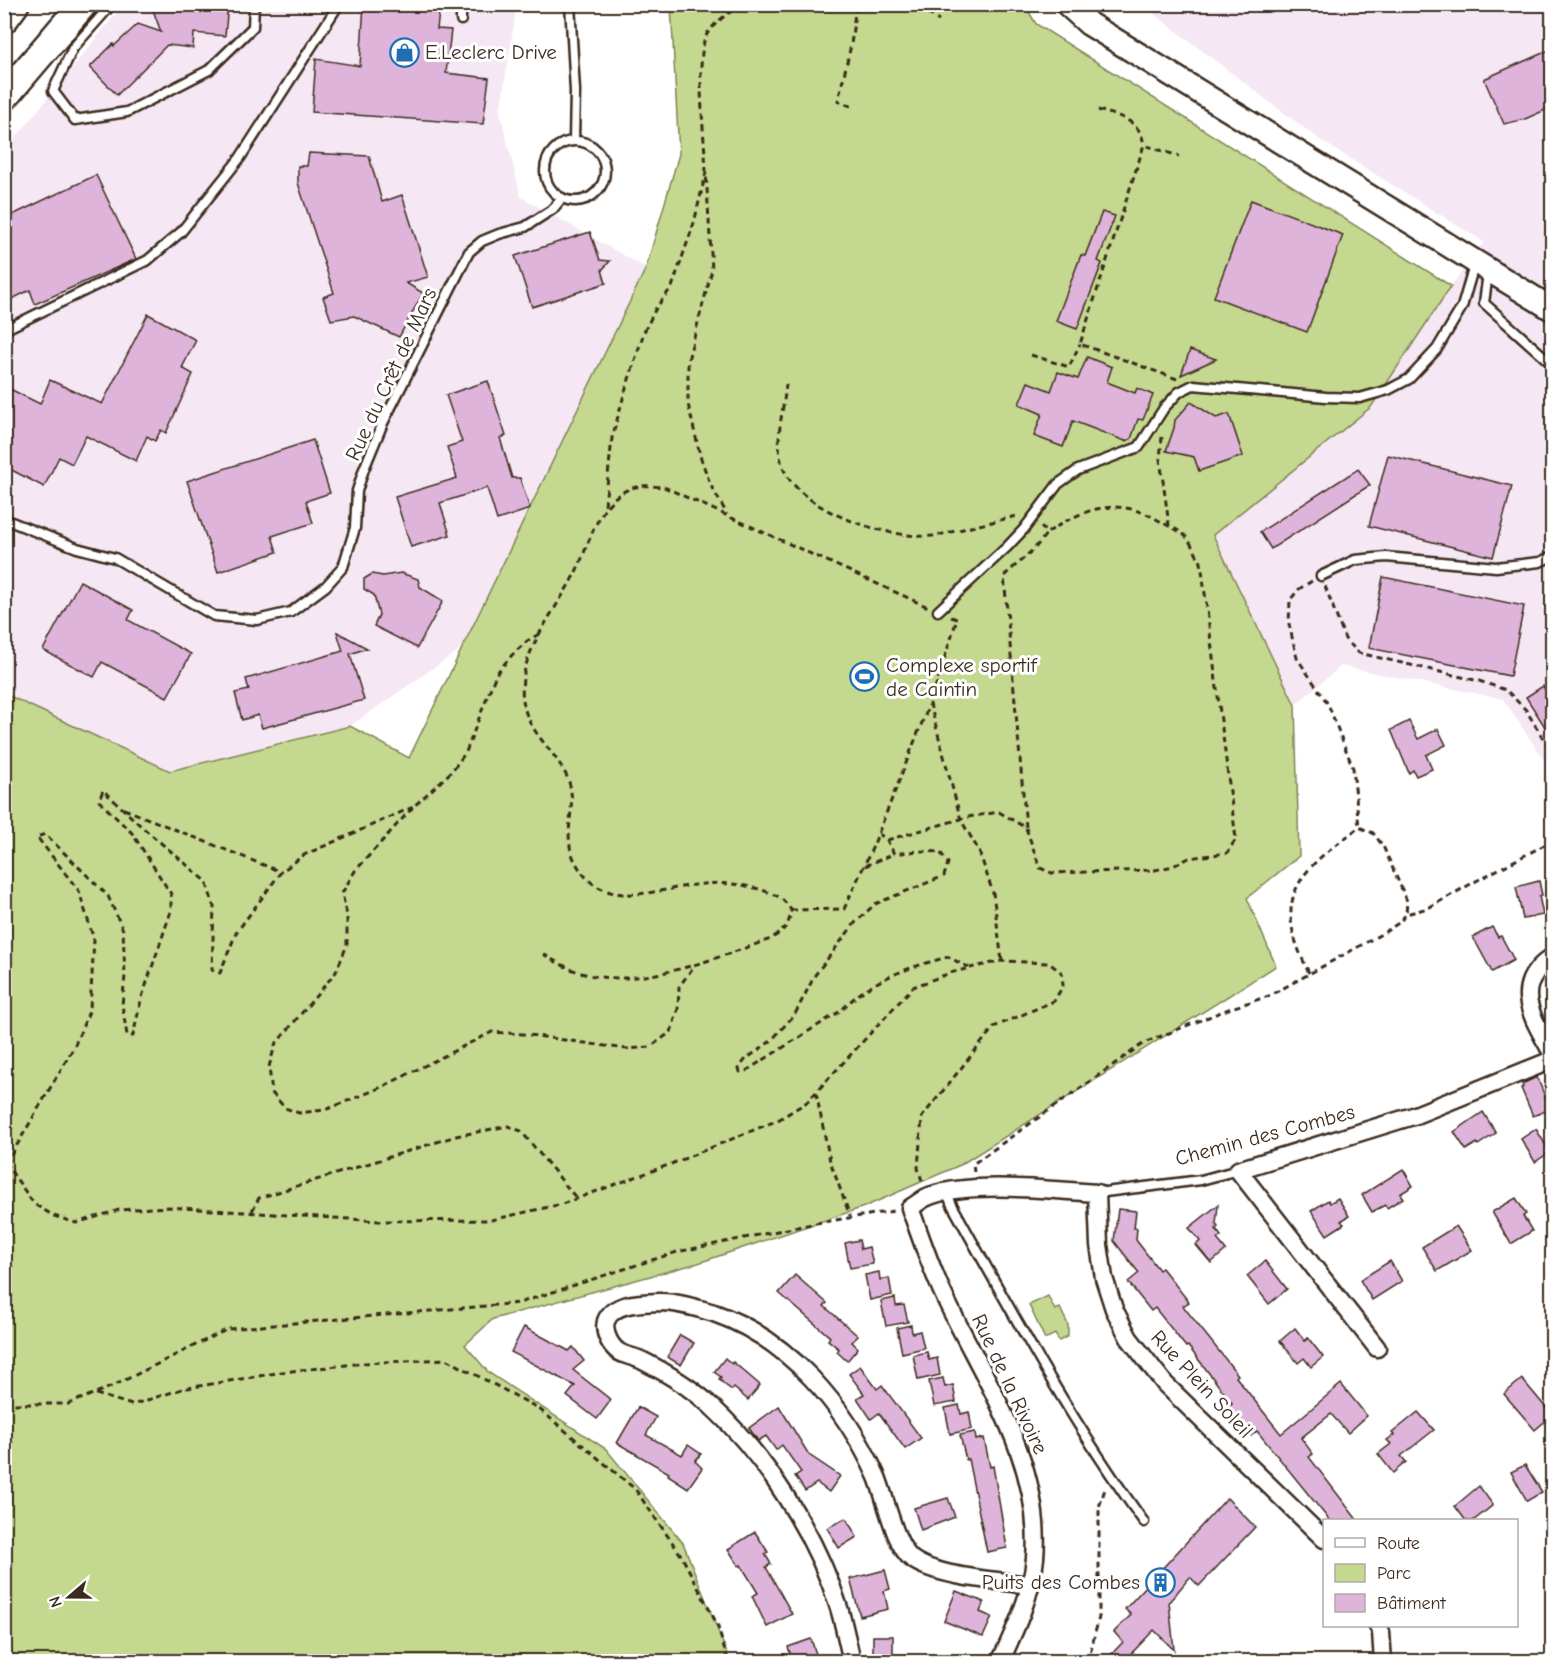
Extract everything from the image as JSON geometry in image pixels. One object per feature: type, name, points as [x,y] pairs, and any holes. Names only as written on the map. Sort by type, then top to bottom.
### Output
[{"type":"highway","points":[[4,19],[15,4]]},
{"type":"highway","points":[[4,97],[83,4]]},
{"type":"main road","points":[[1067,4],[1089,24],[1552,309]]},
{"type":"street","points":[[1552,957],[1538,967],[1532,978],[1529,1009],[1534,1023],[1552,1053]]},
{"type":"street","name":"Chemin des Combes","points":[[1238,1170],[1413,1116],[1552,1060]]},
{"type":"street","points":[[1238,1170],[1377,1348]]},
{"type":"street","name":"Chemin des Combes","points":[[910,1208],[926,1198],[948,1191],[1034,1188],[1097,1193]]},
{"type":"street","name":"Rue Plein Soleil","points":[[1097,1193],[1099,1245],[1104,1278],[1114,1310],[1129,1338],[1165,1384],[1323,1538]]},
{"type":"street","name":"Rue de la Rivoire","points":[[910,1208],[946,1300],[1010,1427],[1024,1461],[1036,1525],[1035,1560],[1021,1613],[1000,1662]]},
{"type":"street","points":[[852,1662],[839,1608],[829,1581],[817,1554],[783,1493],[734,1428],[710,1405],[687,1386],[656,1367],[619,1351],[609,1340],[605,1330],[607,1319],[617,1309],[632,1304],[663,1302],[698,1308],[730,1319],[759,1333],[809,1375],[857,1438],[877,1478],[900,1546],[912,1559],[944,1572],[1030,1585]]},
{"type":"street","points":[[1378,1627],[1381,1632],[1383,1662]]},
{"type":"lane","points":[[112,4],[74,48],[53,91],[75,120],[128,112],[209,70],[253,27],[254,4]]},
{"type":"lane","points":[[4,330],[148,260],[181,232],[240,158],[339,4]]},
{"type":"lane","points":[[461,4],[461,20]]},
{"type":"lane","points":[[570,4],[575,91],[574,140]]},
{"type":"lane","points":[[574,140],[585,142],[602,156],[605,177],[593,195],[583,200],[572,201],[562,198],[553,191],[547,181],[545,170],[548,158],[554,149],[563,143],[574,140]]},
{"type":"lane","name":"Rue du Crêt de Mars","points":[[4,519],[77,548],[115,558],[214,616],[257,620],[291,612],[326,586],[343,567],[355,528],[357,492],[364,469],[383,423],[469,252],[482,242],[499,234],[525,228],[553,209],[562,198]]},
{"type":"lane","points":[[1482,265],[1484,303],[1552,364]]},
{"type":"lane","points":[[938,611],[987,567],[1031,519],[1058,484],[1078,470],[1139,447],[1164,408],[1179,392],[1193,385],[1360,398],[1388,390],[1408,379],[1437,349],[1462,308],[1482,265]]},
{"type":"lane","points":[[1321,576],[1355,560],[1386,557],[1496,567],[1540,562],[1552,558]]},
{"type":"lane","name":"Chemin des Combes","points":[[1097,1193],[1201,1180],[1238,1170]]},
{"type":"lane","points":[[948,1191],[951,1203],[1007,1303],[1110,1475],[1144,1522]]},
{"type":"path","points":[[728,516],[711,486],[700,459],[688,404],[688,360],[712,270],[701,80],[706,36],[720,20],[741,4]]},
{"type":"path","points":[[851,106],[838,101],[851,45],[856,4]]},
{"type":"path","points":[[909,4],[926,11],[939,21]]},
{"type":"path","points":[[1031,355],[1068,367],[1080,344],[1144,145],[1142,132],[1135,124],[1098,110]]},
{"type":"path","points":[[1144,145],[1179,156]]},
{"type":"path","points":[[543,954],[557,963],[585,974],[620,978],[680,970],[768,940],[782,933],[790,920],[791,910],[781,898],[759,889],[732,884],[697,884],[640,895],[616,894],[597,887],[583,874],[573,858],[568,834],[571,806],[570,784],[561,765],[537,733],[526,713],[522,692],[524,672],[540,634],[572,583],[605,507],[612,438],[624,395],[644,332],[656,308],[672,287],[694,223],[706,172]]},
{"type":"path","points":[[1080,344],[1193,385]]},
{"type":"path","points":[[786,384],[778,437],[781,462],[789,480],[809,500],[882,532],[932,536],[1017,516],[1031,519],[1047,533]]},
{"type":"path","points":[[1164,408],[1160,459],[1169,526]]},
{"type":"path","points":[[605,507],[620,493],[642,486],[664,488],[957,619],[930,704],[874,844],[844,909],[791,910]]},
{"type":"path","points":[[1098,507],[1127,507],[1154,517],[1186,536],[1201,562],[1236,838],[1227,853],[1189,858],[1164,868],[1052,873],[1040,868],[1026,828],[1004,576],[1035,549],[1047,533],[1068,518],[1098,507]]},
{"type":"path","points":[[1359,827],[1353,768],[1328,704],[1298,658],[1289,624],[1290,600],[1299,589],[1321,576],[1345,639],[1359,653],[1479,681],[1506,690],[1526,710],[1552,753]]},
{"type":"path","points":[[540,634],[527,641],[496,674],[466,752],[451,771],[413,807],[355,871],[342,893],[347,916],[347,945],[336,972],[275,1045],[269,1067],[272,1093],[285,1108],[299,1113],[325,1110],[380,1088],[492,1032],[524,1034],[626,1049],[650,1047],[671,1032],[678,1009],[679,987],[695,965]]},
{"type":"path","points":[[930,704],[961,820],[979,851],[993,893],[1002,961]]},
{"type":"path","points":[[413,807],[304,855],[281,872],[236,933],[220,973],[212,970],[214,907],[206,881],[103,790],[99,801],[132,833],[171,894],[171,910],[141,1000],[133,1036],[127,1035],[122,1005],[125,976],[123,930],[108,896],[45,834],[38,837],[79,891],[94,940],[90,1010],[74,1047],[5,1164],[34,1204],[54,1216],[76,1223],[119,1210],[168,1208],[379,1221],[491,1220],[562,1204],[671,1164],[778,1120],[807,1102],[913,987],[950,973],[1002,961],[1049,963],[1062,973],[1063,986],[1054,1001],[994,1027],[922,1117],[918,1168],[926,1198]]},
{"type":"path","points":[[122,808],[281,872]]},
{"type":"path","points":[[887,840],[999,812],[1026,828]]},
{"type":"path","points":[[976,1189],[973,1164],[1144,1044],[1231,1008],[1269,996],[1400,922],[1406,914],[1407,901],[1383,846],[1373,833],[1359,827]]},
{"type":"path","points":[[1309,973],[1296,946],[1289,913],[1299,882],[1313,865],[1359,827]]},
{"type":"path","points":[[878,833],[887,840],[894,854]]},
{"type":"path","points":[[1406,914],[1428,908],[1552,841]]},
{"type":"path","points":[[864,867],[894,854],[918,851],[940,852],[948,863],[944,876],[875,904],[855,923],[815,975],[795,1014],[771,1041],[746,1059],[739,1068],[741,1072],[842,1010],[869,986],[920,964],[948,957],[970,968]]},
{"type":"path","points":[[816,1093],[830,1161],[850,1216]]},
{"type":"path","points":[[251,1212],[260,1198],[456,1136],[508,1126],[521,1131],[577,1199]]},
{"type":"path","points":[[4,1404],[68,1404],[113,1386],[228,1329],[519,1303],[677,1252],[850,1216],[910,1208]]},
{"type":"path","points":[[94,1394],[132,1405],[182,1389],[282,1372],[365,1363],[446,1359],[537,1408],[635,1489],[681,1555],[717,1624],[728,1662]]},
{"type":"path","points":[[1088,1662],[1099,1617],[1099,1507],[1110,1475]]},
{"type":"shaded area","points":[[123,5],[517,5],[500,112],[521,197],[646,268],[461,649],[350,726],[170,772],[5,694],[5,151]]},
{"type":"shaded area","points":[[1142,5],[1552,5],[1552,772],[1503,699],[1341,666],[1295,705],[1213,535],[1371,407],[1451,286],[1484,242],[1320,140]]},
{"type":"green space","name":"Complexe sportif de Caintin","points":[[671,5],[1025,5],[1036,24],[1451,286],[1371,407],[1213,535],[1295,705],[1299,856],[1247,898],[1276,966],[960,1165],[864,1207],[698,1263],[493,1319],[465,1345],[489,1373],[606,1449],[683,1543],[730,1661],[5,1662],[5,694],[170,771],[350,726],[409,758],[646,268],[679,154]]},
{"type":"green space","points":[[1048,1296],[1055,1310],[1060,1308],[1068,1325],[1068,1336],[1059,1341],[1055,1334],[1045,1339],[1029,1305]]},
{"type":"building","points":[[162,4],[228,4],[225,36],[194,33],[193,48],[167,45],[117,95],[90,67],[138,24],[161,32],[153,10]]},
{"type":"building","points":[[364,4],[440,4],[437,29],[451,30],[446,73],[489,78],[483,124],[312,112],[316,59],[360,66]]},
{"type":"building","points":[[1552,49],[1552,107],[1525,119],[1504,124],[1484,79]]},
{"type":"building","points":[[309,153],[369,156],[382,202],[402,195],[428,277],[406,283],[423,293],[399,337],[354,316],[331,320],[323,297],[334,293],[298,183],[298,166],[307,166]]},
{"type":"building","points":[[96,175],[136,259],[35,304],[30,290],[4,303],[4,219]]},
{"type":"building","points":[[1251,200],[1343,235],[1307,332],[1214,297]]},
{"type":"building","points":[[1102,212],[1115,216],[1098,261],[1102,263],[1077,329],[1056,321],[1081,255],[1085,256]]},
{"type":"building","points":[[590,232],[600,260],[610,261],[602,270],[606,283],[532,307],[515,256]]},
{"type":"building","points":[[148,314],[196,340],[182,368],[193,374],[166,433],[161,430],[155,441],[147,436],[136,461],[86,436],[72,464],[59,457],[44,487],[4,466],[4,386],[40,404],[50,380],[102,404]]},
{"type":"building","points":[[1190,350],[1216,359],[1181,375]]},
{"type":"building","points":[[1087,357],[1112,367],[1107,382],[1135,393],[1137,388],[1153,395],[1143,420],[1138,419],[1131,439],[1125,441],[1073,421],[1063,447],[1034,436],[1042,414],[1019,404],[1028,382],[1051,391],[1058,372],[1078,379]]},
{"type":"building","points":[[488,381],[506,436],[500,438],[512,478],[520,478],[530,509],[497,520],[487,488],[440,503],[450,535],[411,547],[395,497],[457,478],[447,447],[462,442],[446,395]]},
{"type":"building","points":[[1191,402],[1216,418],[1229,414],[1243,456],[1199,471],[1194,457],[1166,451],[1175,420]]},
{"type":"building","points":[[313,440],[330,493],[306,501],[313,523],[272,536],[277,552],[218,572],[187,481]]},
{"type":"building","points":[[1388,455],[1512,486],[1493,557],[1369,526]]},
{"type":"building","points":[[1358,469],[1370,485],[1271,549],[1260,532]]},
{"type":"building","points":[[401,573],[418,579],[420,587],[443,601],[417,648],[374,626],[379,615],[374,595],[364,589],[364,579],[372,574],[383,576]]},
{"type":"building","points":[[1383,577],[1524,606],[1510,676],[1369,648]]},
{"type":"building","points":[[80,581],[133,610],[128,620],[191,654],[167,697],[102,662],[94,677],[43,650]]},
{"type":"building","points":[[337,632],[367,648],[350,654],[364,700],[262,728],[258,715],[242,720],[235,693],[249,690],[246,679],[343,651]]},
{"type":"building","points":[[1543,686],[1552,701],[1552,738],[1526,697]]},
{"type":"building","points":[[1409,721],[1418,739],[1438,729],[1446,745],[1426,755],[1432,769],[1416,776],[1413,770],[1409,773],[1391,730]]},
{"type":"building","points":[[1539,881],[1543,915],[1523,919],[1516,887]]},
{"type":"building","points":[[1492,927],[1498,937],[1501,936],[1514,960],[1492,972],[1473,937]]},
{"type":"building","points":[[1537,1077],[1550,1109],[1533,1116],[1521,1088],[1522,1084]]},
{"type":"building","points":[[1483,1112],[1496,1133],[1466,1150],[1454,1132]]},
{"type":"building","points":[[1536,1129],[1550,1152],[1535,1162],[1521,1139]]},
{"type":"building","points":[[1403,1169],[1413,1186],[1400,1194],[1403,1198],[1387,1208],[1385,1205],[1372,1212],[1362,1195]]},
{"type":"building","points":[[1338,1198],[1349,1216],[1341,1221],[1344,1224],[1327,1235],[1311,1211],[1328,1200],[1330,1203]]},
{"type":"building","points":[[1516,1198],[1526,1214],[1523,1216],[1532,1231],[1511,1244],[1492,1212]]},
{"type":"building","points":[[1218,1205],[1216,1224],[1218,1227],[1216,1229],[1221,1236],[1217,1239],[1226,1250],[1211,1263],[1196,1245],[1200,1241],[1189,1228]]},
{"type":"building","points":[[1118,1209],[1136,1211],[1134,1228],[1137,1228],[1136,1240],[1159,1270],[1162,1268],[1189,1302],[1183,1306],[1281,1434],[1341,1384],[1367,1416],[1348,1433],[1331,1414],[1301,1438],[1313,1454],[1309,1457],[1356,1519],[1328,1519],[1257,1431],[1251,1436],[1228,1407],[1232,1403],[1188,1346],[1186,1347],[1155,1308],[1151,1311],[1128,1282],[1139,1273],[1114,1241]]},
{"type":"building","points":[[1456,1226],[1472,1250],[1437,1271],[1422,1247]]},
{"type":"building","points":[[859,1240],[861,1249],[869,1247],[873,1264],[850,1268],[845,1243]]},
{"type":"building","points":[[1265,1261],[1287,1289],[1269,1304],[1247,1276]]},
{"type":"building","points":[[1390,1261],[1402,1281],[1372,1300],[1360,1280]]},
{"type":"building","points":[[879,1272],[880,1280],[889,1278],[892,1295],[870,1300],[865,1275]]},
{"type":"building","points":[[795,1275],[827,1303],[824,1306],[858,1336],[852,1342],[858,1348],[847,1361],[837,1352],[839,1349],[828,1340],[830,1337],[779,1293]]},
{"type":"building","points":[[895,1298],[896,1306],[904,1305],[908,1322],[886,1326],[881,1301]]},
{"type":"building","points":[[911,1325],[912,1333],[920,1331],[924,1348],[902,1353],[897,1328]]},
{"type":"building","points":[[524,1327],[569,1351],[573,1347],[584,1361],[573,1370],[611,1400],[597,1419],[567,1396],[575,1386],[511,1352]]},
{"type":"building","points":[[1295,1328],[1305,1341],[1308,1338],[1323,1357],[1311,1367],[1304,1358],[1298,1363],[1280,1341]]},
{"type":"building","points":[[680,1335],[694,1343],[681,1365],[667,1357]]},
{"type":"building","points":[[927,1352],[929,1360],[937,1358],[940,1375],[918,1380],[913,1355]]},
{"type":"building","points":[[725,1358],[760,1385],[748,1400],[734,1388],[732,1390],[725,1385],[719,1379],[721,1377],[714,1372]]},
{"type":"building","points":[[860,1366],[877,1389],[882,1385],[921,1438],[905,1449],[879,1413],[871,1419],[857,1398],[864,1394],[849,1374]]},
{"type":"building","points":[[943,1378],[945,1387],[953,1385],[956,1402],[934,1406],[929,1381]]},
{"type":"building","points":[[1522,1379],[1552,1415],[1535,1430],[1504,1394]]},
{"type":"building","points":[[959,1405],[961,1414],[969,1412],[972,1429],[950,1434],[945,1408]]},
{"type":"building","points":[[779,1406],[809,1455],[840,1476],[829,1492],[817,1483],[805,1491],[795,1476],[801,1472],[782,1445],[776,1450],[766,1436],[758,1441],[749,1428]]},
{"type":"building","points":[[638,1407],[656,1417],[646,1435],[682,1455],[688,1445],[701,1454],[695,1461],[702,1468],[688,1488],[668,1475],[669,1473],[617,1443]]},
{"type":"building","points":[[1418,1412],[1434,1430],[1401,1456],[1406,1462],[1393,1473],[1378,1454],[1391,1444],[1387,1440],[1394,1435],[1392,1433]]},
{"type":"building","points":[[975,1432],[976,1440],[984,1438],[990,1467],[993,1466],[1007,1548],[987,1552],[968,1459],[966,1460],[960,1435]]},
{"type":"building","points":[[1525,1465],[1542,1492],[1527,1501],[1511,1472]]},
{"type":"building","points":[[1479,1486],[1493,1505],[1476,1519],[1465,1519],[1455,1506]]},
{"type":"building","points":[[948,1498],[955,1517],[921,1530],[914,1508]]},
{"type":"building","name":"Puits des Combes","points":[[1227,1498],[1255,1527],[1199,1586],[1190,1577],[1169,1602],[1174,1650],[1154,1630],[1123,1662],[1104,1662],[1123,1642],[1114,1632],[1131,1615],[1125,1609]]},
{"type":"building","points":[[846,1518],[857,1537],[839,1548],[827,1528]]},
{"type":"building","points":[[755,1532],[768,1552],[765,1554],[771,1564],[766,1567],[792,1614],[767,1627],[752,1596],[758,1593],[728,1549]]},
{"type":"building","points":[[885,1570],[890,1589],[884,1591],[888,1609],[860,1616],[850,1579]]},
{"type":"building","points":[[956,1591],[984,1602],[980,1612],[992,1617],[983,1637],[944,1621]]},
{"type":"building","points":[[873,1636],[893,1636],[893,1662],[873,1662]]},
{"type":"building","points":[[811,1639],[816,1662],[793,1662],[788,1647]]},
{"type":"place","name":"E.Leclerc Drive","points":[[404,52]]},
{"type":"place","name":"Complexe sportif de Caintin","points":[[865,677]]},
{"type":"place","name":"Puits des Combes","points":[[1161,1582]]}]
